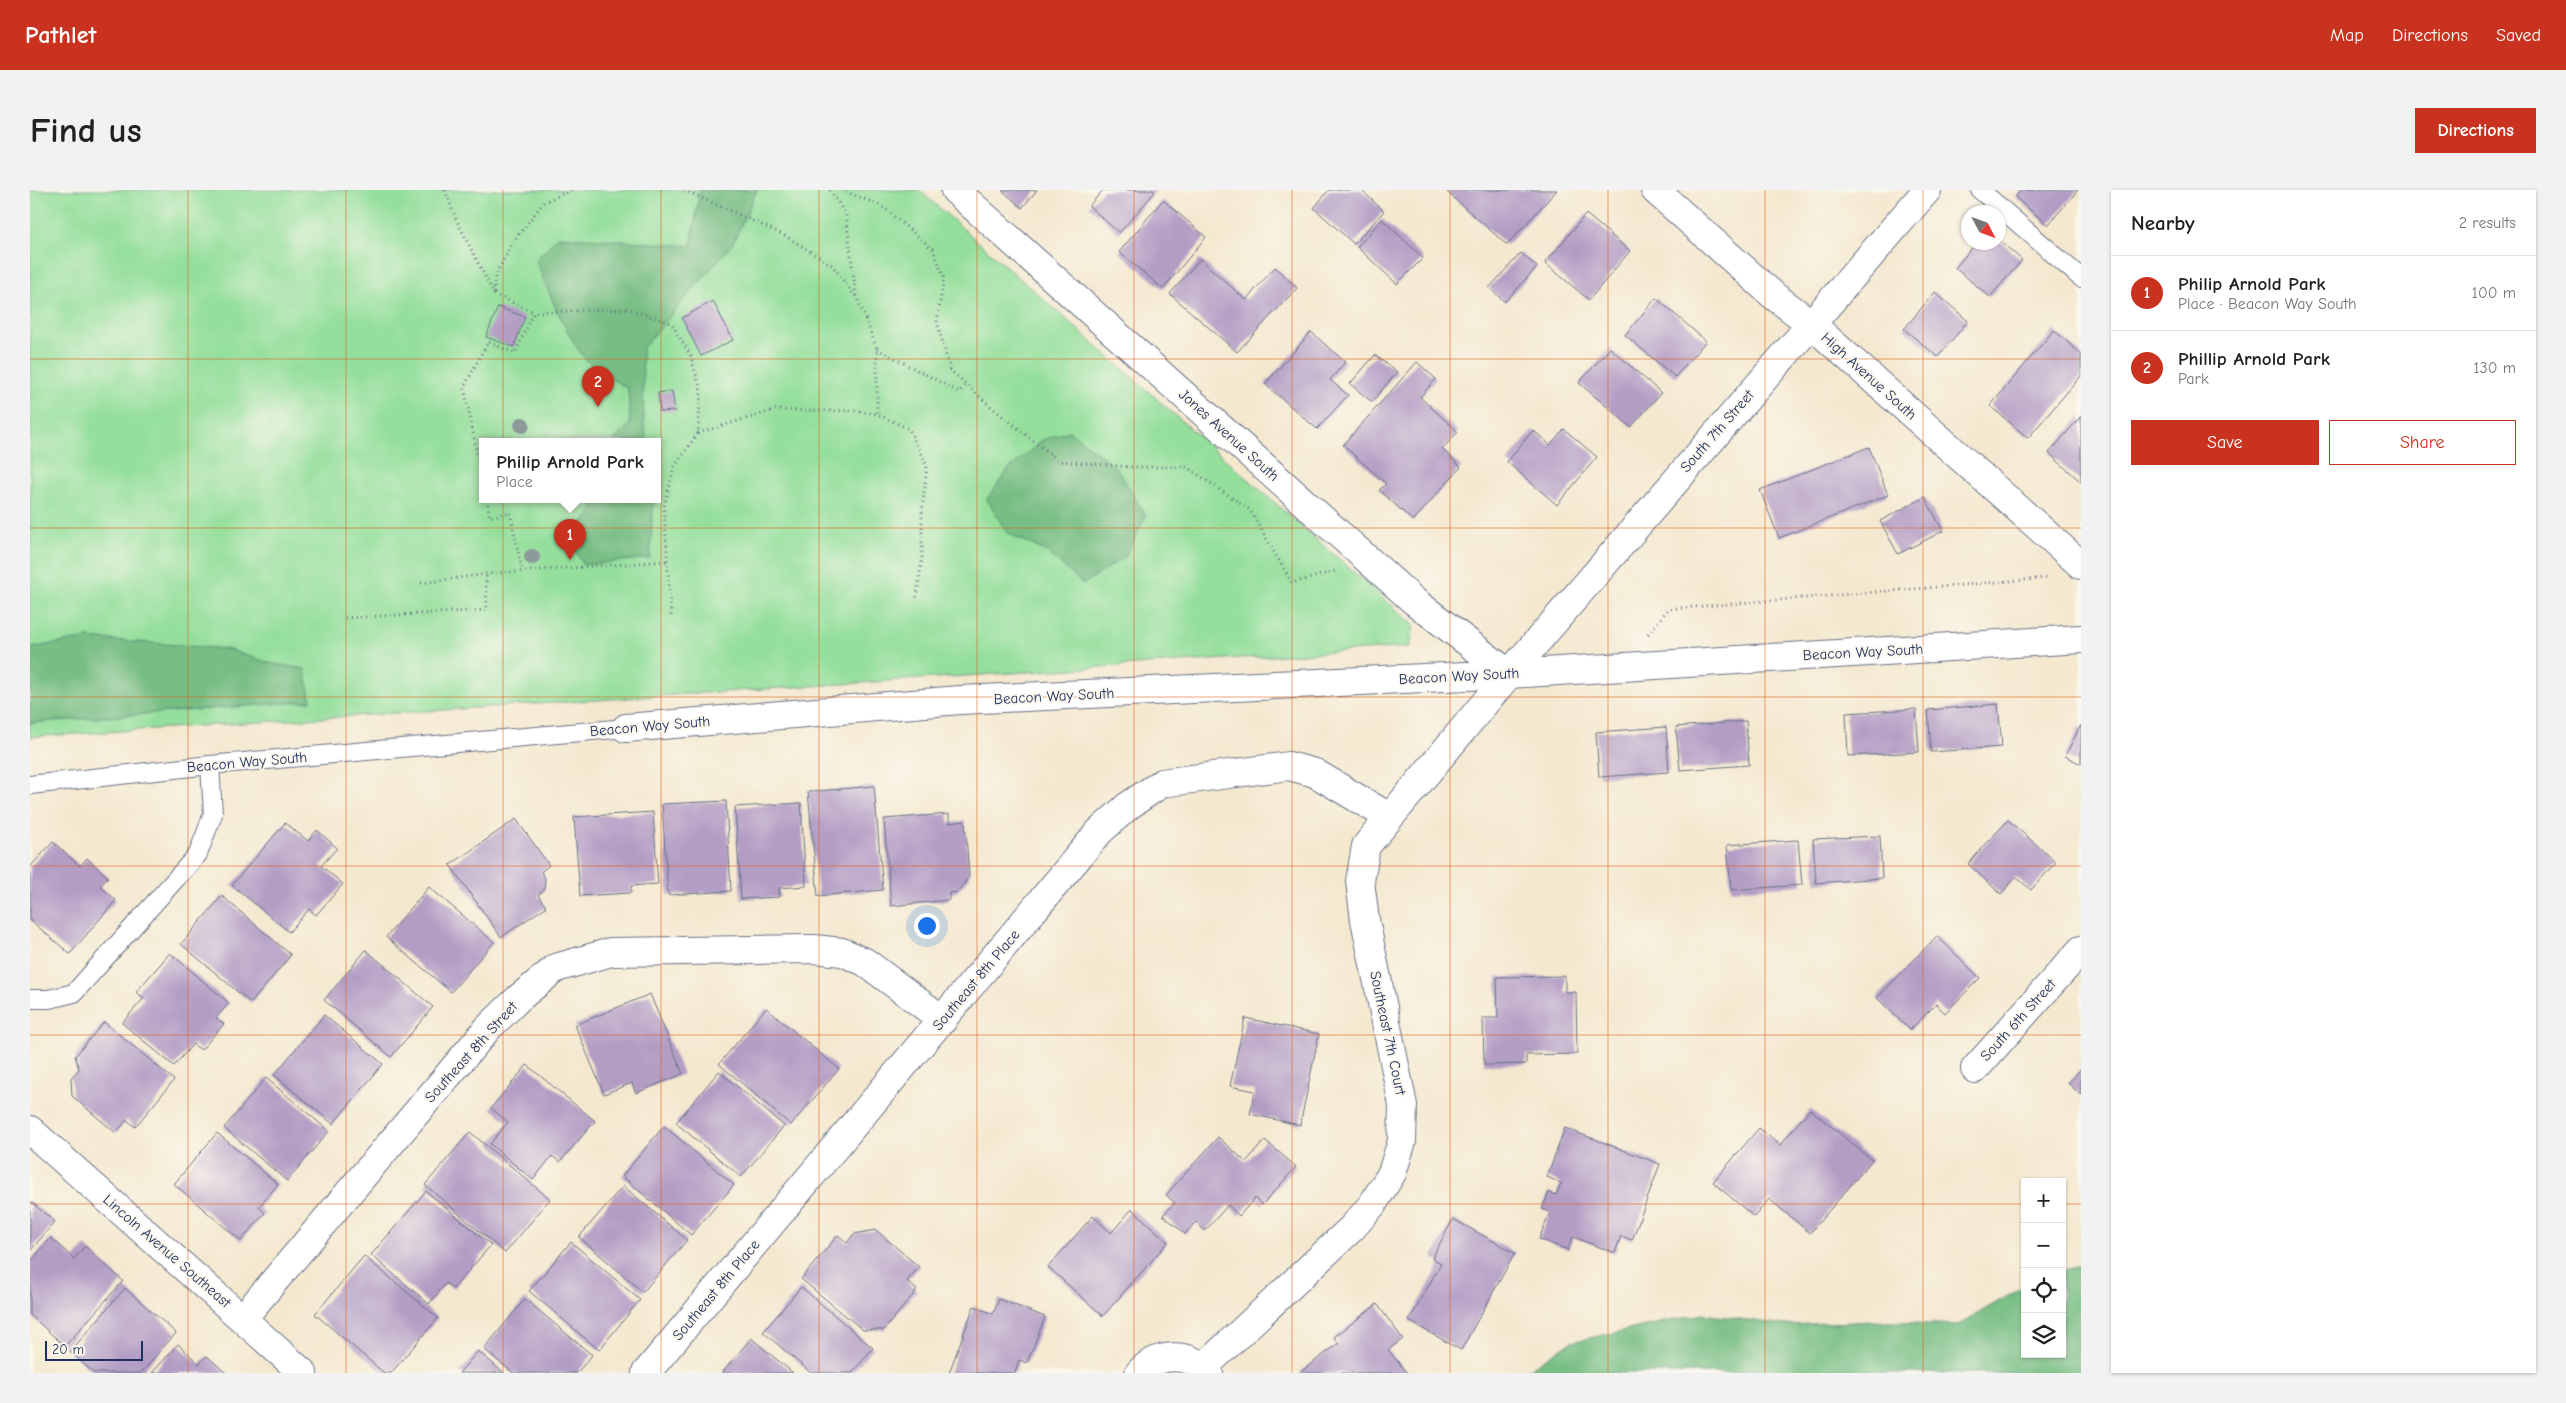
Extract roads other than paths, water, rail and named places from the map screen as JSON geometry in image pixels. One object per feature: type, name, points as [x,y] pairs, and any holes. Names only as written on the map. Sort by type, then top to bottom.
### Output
[{"type":"street","name":"Jones Avenue South","points":[[955,190],[1414,601],[1508,674]]},
{"type":"street","name":"High Avenue South","points":[[1655,190],[1773,295],[1810,324],[2081,565]]},
{"type":"street","name":"South 7th Street","points":[[1508,674],[1927,190]]},
{"type":"street","name":"Beacon Way South","points":[[626,728],[960,700],[1508,674],[2081,639]]},
{"type":"street","name":"Southeast 7th Court","points":[[1139,1373],[1146,1366],[1160,1359],[1175,1356],[1191,1359],[1207,1370],[1352,1228],[1372,1205],[1392,1173],[1402,1141],[1403,1105],[1364,920],[1360,881],[1366,846],[1508,674]]},
{"type":"street","name":"Southeast 8th Place","points":[[646,1373],[1099,832],[1128,806],[1162,784],[1289,766],[1315,772],[1389,817]]},
{"type":"street","name":"Southeast 8th Street","points":[[243,1318],[488,1028],[519,998],[556,968],[611,952],[814,949],[842,952],[864,962],[943,1020]]},
{"type":"street","name":"South 6th Street","points":[[1975,1069],[2081,950]]},
{"type":"street","name":"Lincoln Avenue Southeast","points":[[30,1130],[303,1373]]},
{"type":"lane","points":[[1980,190],[2081,278]]},
{"type":"lane","name":"Beacon Way South","points":[[30,785],[210,765],[626,728]]},
{"type":"lane","points":[[30,999],[49,999],[74,994],[198,854],[213,814],[210,765]]},
{"type":"place","name":"Phillip Arnold Park","points":[[598,407]]},
{"type":"place","name":"Philip Arnold Park","points":[[570,560]]}]
